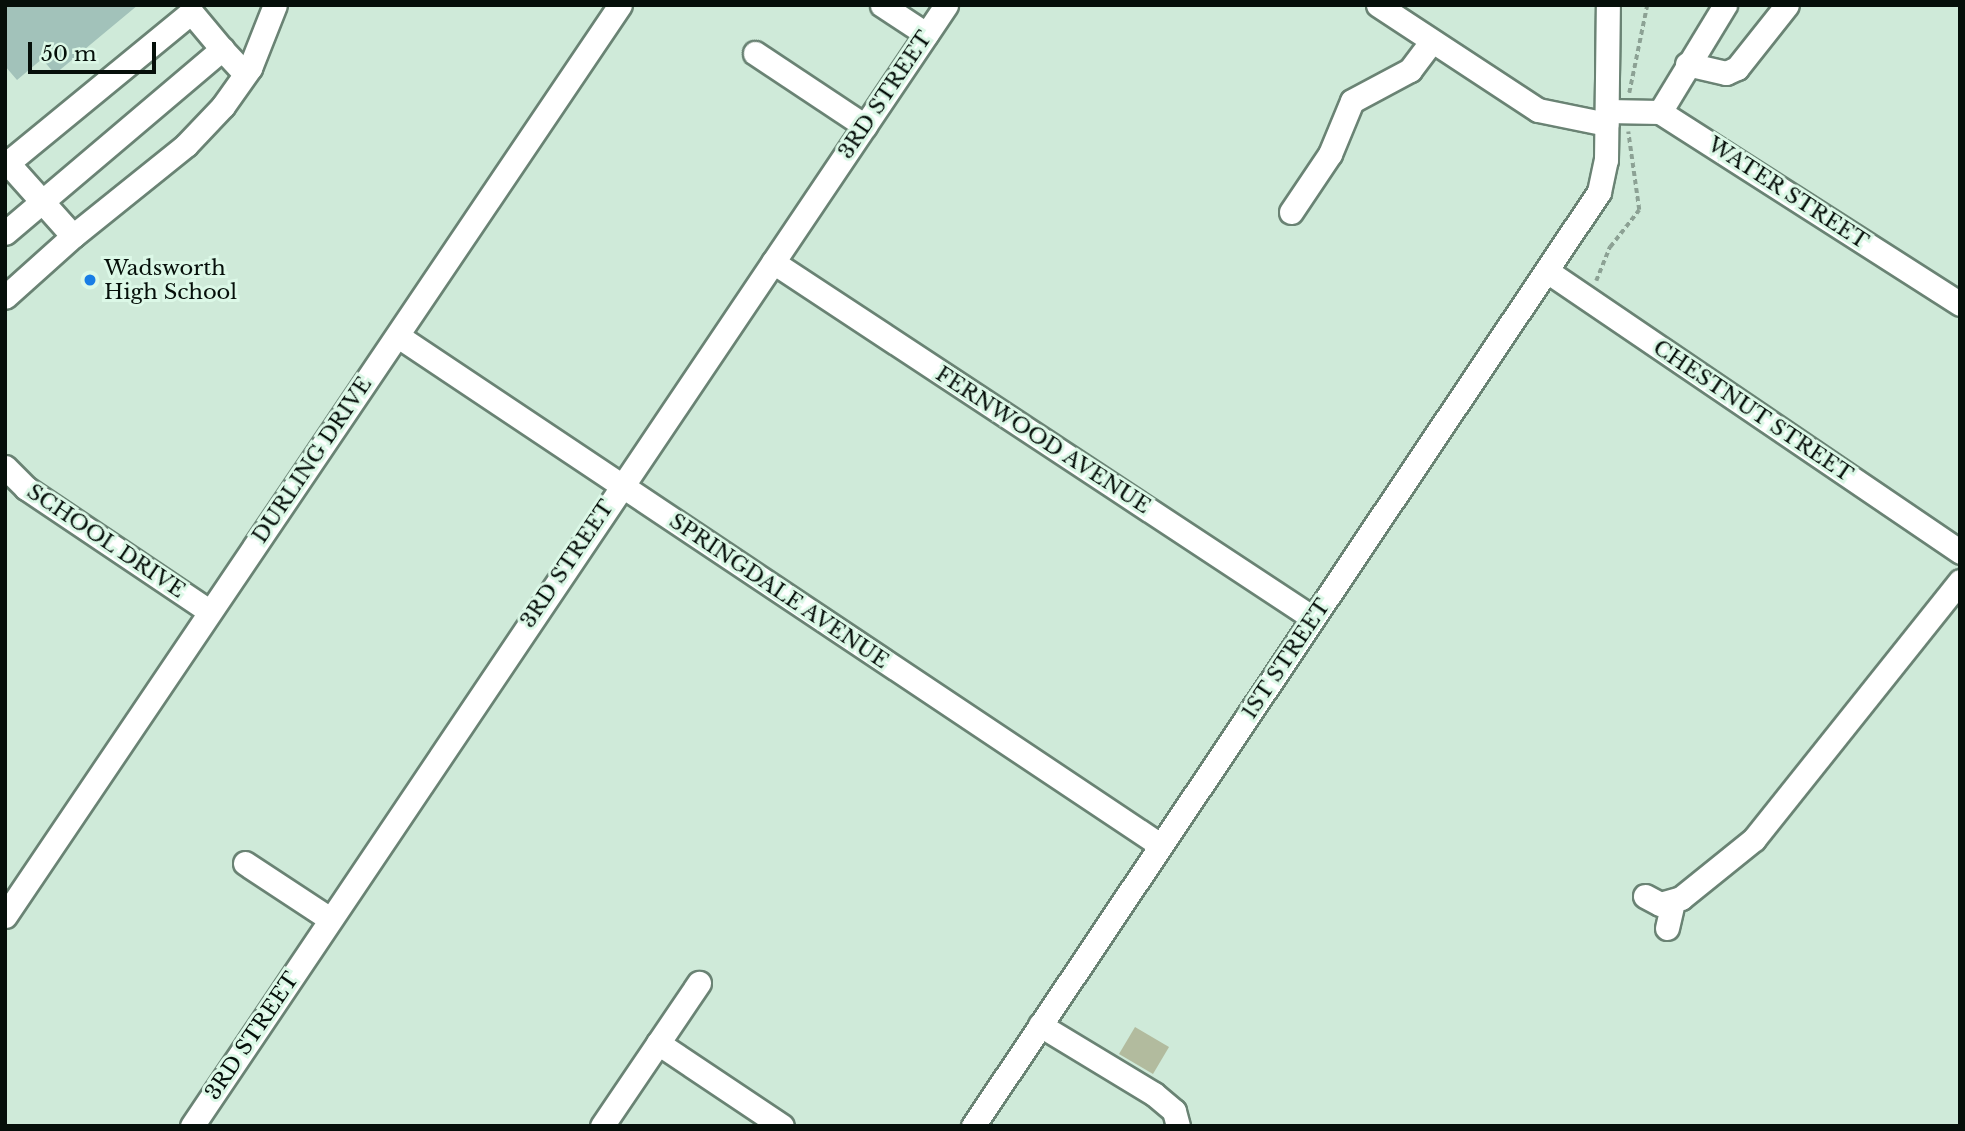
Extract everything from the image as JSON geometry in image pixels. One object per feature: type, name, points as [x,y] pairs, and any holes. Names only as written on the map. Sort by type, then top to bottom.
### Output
[{"type":"street","points":[[5,297],[73,236],[186,145],[246,74],[275,5]]},
{"type":"street","name":"DURLING DRIVE","points":[[8,907],[398,336],[620,5]]},
{"type":"street","points":[[882,5],[926,34]]},
{"type":"street","name":"3RD STREET","points":[[192,1126],[620,485],[946,5]]},
{"type":"street","points":[[1378,5],[1538,110],[1614,117],[1660,112],[1725,5]]},
{"type":"street","points":[[1608,5],[1614,117]]},
{"type":"street","points":[[1687,64],[1726,73],[1737,68],[1787,5]]},
{"type":"street","points":[[73,236],[6,163],[191,12],[246,74]]},
{"type":"street","points":[[1291,212],[1330,154],[1352,101],[1410,70],[1432,41]]},
{"type":"street","points":[[5,233],[222,50]]},
{"type":"street","points":[[755,53],[865,126]]},
{"type":"street","name":"WATER STREET","points":[[1660,112],[1960,304]]},
{"type":"street","name":"1ST STREET","points":[[973,1126],[1599,192],[1614,117]]},
{"type":"street","name":"FERNWOOD AVENUE","points":[[773,262],[1313,618]]},
{"type":"street","name":"CHESTNUT STREET","points":[[1547,271],[1960,552]]},
{"type":"street","name":"SPRINGDALE AVENUE","points":[[398,336],[1160,845]]},
{"type":"street","name":"SCHOOL DRIVE","points":[[5,467],[26,488],[209,611]]},
{"type":"street","points":[[1645,896],[1660,904],[1673,901],[1754,839],[1960,581]]},
{"type":"street","points":[[245,863],[330,919]]},
{"type":"street","points":[[1667,928],[1673,901]]},
{"type":"street","points":[[602,1126],[699,983]]},
{"type":"street","points":[[1040,1025],[1154,1094],[1174,1111],[1178,1126]]},
{"type":"street","points":[[658,1043],[782,1126]]},
{"type":"path","points":[[1590,300],[1606,254],[1639,210],[1614,117],[1647,5]]},
{"type":"green space","points":[[1135,1027],[1169,1047],[1153,1074],[1119,1054]]},
{"type":"building","points":[[5,5],[138,5],[55,74],[42,59],[17,80],[5,66]]},
{"type":"place","name":"Wadsworth High School","points":[[90,280]]}]
